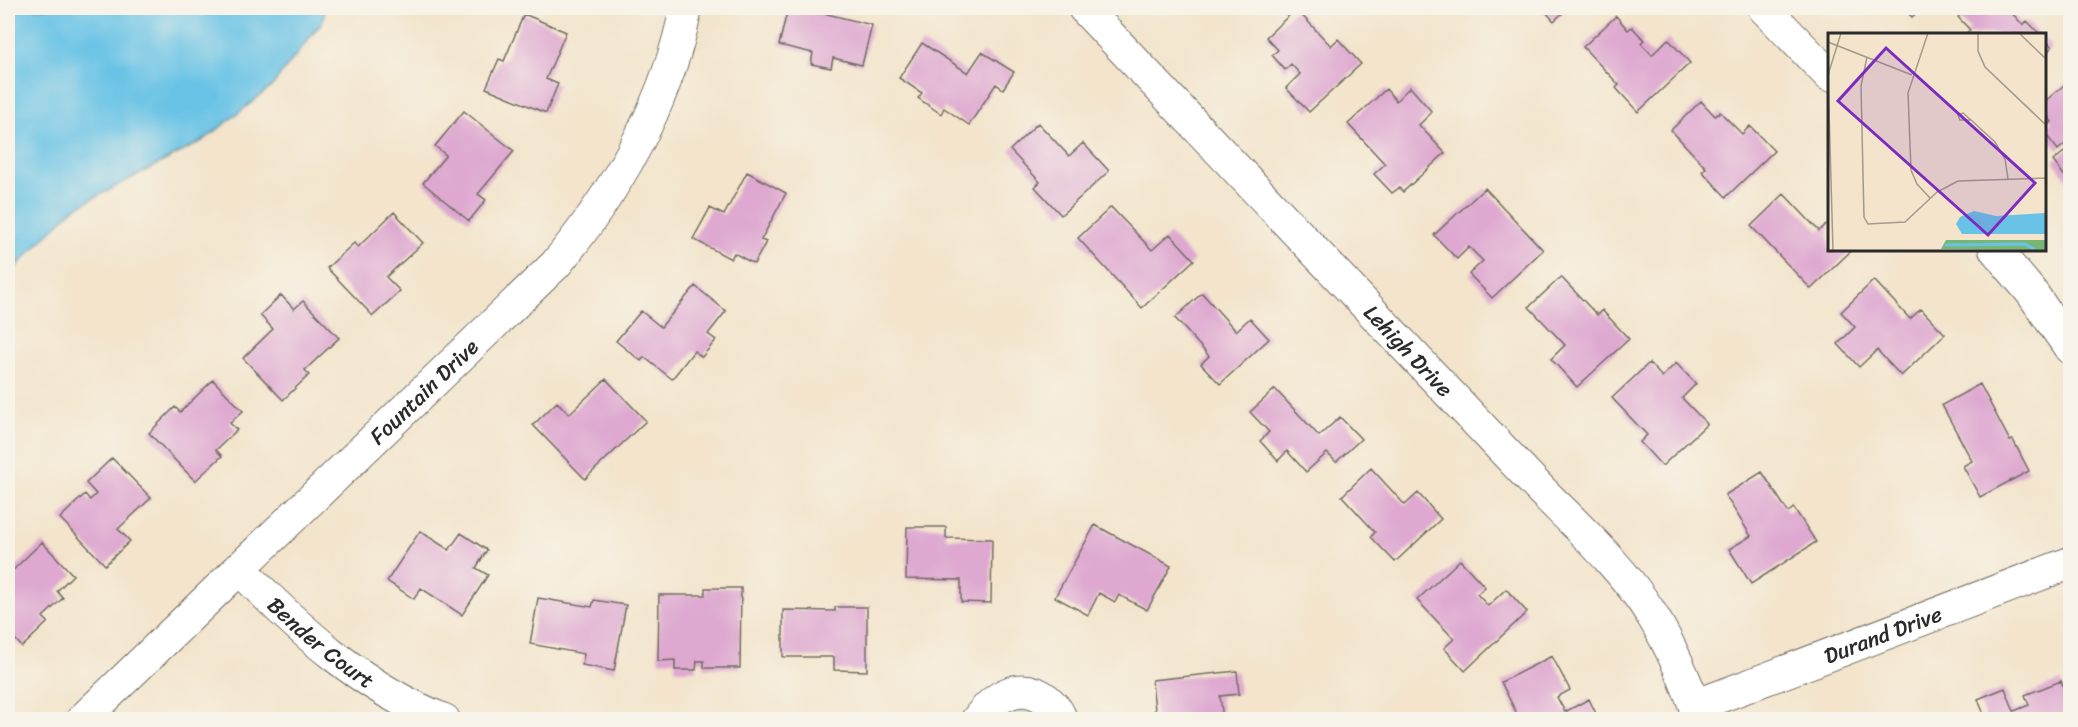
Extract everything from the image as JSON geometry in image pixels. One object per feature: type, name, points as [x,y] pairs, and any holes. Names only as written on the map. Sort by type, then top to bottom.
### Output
[{"type":"street","name":"Fountain Drive","points":[[82,720],[532,288],[581,232],[616,181],[641,137],[673,57],[686,8]]},
{"type":"street","name":"Lehigh Drive","points":[[1084,8],[1618,570],[1651,613],[1671,649],[1697,713]]},
{"type":"street","points":[[1764,8],[1828,74]]},
{"type":"street","points":[[1996,250],[2032,293],[2070,348]]},
{"type":"street","name":"Durand Drive","points":[[1697,713],[2070,563]]},
{"type":"street","name":"Bender Court","points":[[239,568],[287,616],[349,668],[395,697],[444,720]]},
{"type":"street","points":[[977,720],[996,700],[1008,692],[1019,690],[1043,697],[1059,714],[1060,720]]},
{"type":"green space","points":[[1022,710],[1036,719],[1001,719],[1011,711]]},
{"type":"water","points":[[8,8],[326,8],[322,22],[271,87],[204,140],[73,209],[8,275]]},
{"type":"building","points":[[788,8],[816,8],[815,11],[872,25],[862,65],[833,58],[831,68],[811,64],[813,53],[779,45]]},
{"type":"building","points":[[1542,8],[1568,8],[1554,21]]},
{"type":"building","points":[[1903,8],[1922,8],[1912,17]]},
{"type":"building","points":[[1968,8],[2007,8],[2023,25],[2027,21],[2039,33],[1966,33],[1970,30],[1958,17]]},
{"type":"building","points":[[1296,9],[1331,46],[1338,39],[1361,64],[1309,112],[1286,88],[1300,74],[1291,64],[1285,70],[1272,55],[1278,50],[1266,37]]},
{"type":"building","points":[[524,14],[566,32],[546,79],[558,84],[546,113],[486,88],[499,59],[504,61]]},
{"type":"building","points":[[1616,16],[1628,30],[1632,27],[1644,40],[1641,43],[1652,55],[1668,39],[1690,63],[1638,112],[1616,88],[1619,85],[1583,47]]},
{"type":"building","points":[[2045,39],[2052,47],[2045,54]]},
{"type":"building","points":[[922,43],[968,73],[982,52],[1014,72],[1003,89],[996,84],[969,125],[944,108],[941,114],[918,98],[922,93],[899,78]]},
{"type":"building","points":[[2070,80],[2070,143],[2069,141],[2058,150],[2045,133],[2045,128],[2052,122],[2045,112],[2045,101]]},
{"type":"building","points":[[1410,87],[1432,112],[1419,125],[1445,153],[1403,192],[1399,188],[1392,193],[1374,174],[1385,164],[1348,124],[1386,89],[1396,101]]},
{"type":"building","points":[[1701,101],[1715,116],[1720,112],[1742,134],[1750,126],[1774,151],[1726,197],[1702,171],[1706,168],[1671,130]]},
{"type":"building","points":[[464,111],[514,151],[478,194],[486,200],[469,221],[423,183],[446,155],[435,146]]},
{"type":"building","points":[[1038,123],[1069,156],[1083,143],[1109,171],[1061,215],[1035,187],[1040,182],[1010,150]]},
{"type":"building","points":[[2070,147],[2070,183],[2053,161]]},
{"type":"building","points":[[747,172],[786,193],[761,240],[766,242],[754,264],[734,253],[731,259],[693,239],[710,208],[724,215]]},
{"type":"building","points":[[1485,188],[1543,250],[1492,298],[1469,274],[1483,261],[1469,247],[1457,259],[1434,235]]},
{"type":"building","points":[[1784,194],[1819,231],[1828,223],[1828,250],[1852,250],[1811,289],[1751,226]]},
{"type":"building","points":[[1111,207],[1152,250],[1170,234],[1194,260],[1142,308],[1078,238]]},
{"type":"building","points":[[394,212],[423,243],[386,277],[400,291],[373,316],[327,268],[354,243],[358,247]]},
{"type":"building","points":[[1561,277],[1597,315],[1602,310],[1629,339],[1577,387],[1551,359],[1565,345],[1529,307]]},
{"type":"building","points":[[1874,280],[1910,319],[1921,309],[1945,334],[1901,376],[1877,350],[1859,367],[1838,344],[1855,327],[1841,312]]},
{"type":"building","points":[[695,286],[726,311],[708,334],[716,340],[702,357],[694,351],[672,379],[644,357],[641,361],[616,341],[641,311],[661,327]]},
{"type":"building","points":[[1202,293],[1236,331],[1250,318],[1269,339],[1220,384],[1201,364],[1209,356],[1175,318]]},
{"type":"building","points":[[281,295],[294,309],[303,301],[339,338],[305,370],[309,375],[283,400],[243,358],[273,329],[260,315]]},
{"type":"building","points":[[1649,363],[1662,377],[1676,363],[1696,384],[1682,398],[1707,424],[1662,466],[1640,442],[1647,435],[1612,398]]},
{"type":"building","points":[[606,379],[646,421],[585,479],[533,425],[557,402],[569,414]]},
{"type":"building","points":[[213,380],[243,411],[230,423],[237,430],[216,450],[222,456],[195,481],[149,433],[175,407],[180,412]]},
{"type":"building","points":[[1980,384],[2010,441],[2013,440],[2029,471],[1980,497],[1963,466],[1972,461],[1942,405]]},
{"type":"building","points":[[1275,389],[1319,436],[1340,417],[1361,439],[1336,462],[1327,453],[1306,472],[1287,451],[1278,461],[1260,441],[1269,432],[1250,412]]},
{"type":"building","points":[[112,458],[151,498],[118,529],[130,541],[105,565],[60,518],[85,494],[90,500],[96,494],[86,483]]},
{"type":"building","points":[[1371,468],[1405,505],[1418,493],[1441,519],[1395,562],[1371,537],[1375,532],[1342,496]]},
{"type":"building","points":[[1762,472],[1788,512],[1794,508],[1816,542],[1751,584],[1729,549],[1751,536],[1725,495]]},
{"type":"building","points":[[1095,525],[1171,566],[1147,610],[1119,595],[1115,602],[1099,593],[1088,615],[1055,597]]},
{"type":"building","points":[[907,527],[946,527],[946,538],[992,539],[991,603],[961,602],[961,580],[906,579]]},
{"type":"building","points":[[420,531],[449,550],[461,533],[487,550],[476,568],[488,575],[462,615],[421,588],[414,599],[387,581]]},
{"type":"building","points":[[42,542],[73,575],[57,591],[63,598],[43,617],[48,622],[22,647],[8,631],[8,575]]},
{"type":"building","points":[[1460,560],[1485,587],[1477,594],[1488,606],[1506,589],[1527,612],[1465,671],[1444,648],[1454,639],[1417,600]]},
{"type":"building","points":[[705,588],[741,588],[740,668],[704,668],[704,661],[697,661],[696,670],[675,670],[675,660],[658,661],[659,595],[705,595]]},
{"type":"building","points":[[538,598],[592,607],[594,600],[626,605],[614,671],[582,665],[584,654],[530,644]]},
{"type":"building","points":[[835,607],[867,607],[867,671],[834,670],[834,657],[783,657],[783,610],[835,611]]},
{"type":"building","points":[[1552,656],[1570,690],[1557,697],[1565,712],[1589,699],[1599,720],[1520,720],[1501,682]]},
{"type":"building","points":[[1237,671],[1239,694],[1220,696],[1223,720],[1156,720],[1152,680]]},
{"type":"building","points":[[2061,681],[2070,704],[2070,720],[1986,720],[1978,699],[2005,688],[2014,711],[2029,705],[2025,695]]}]
